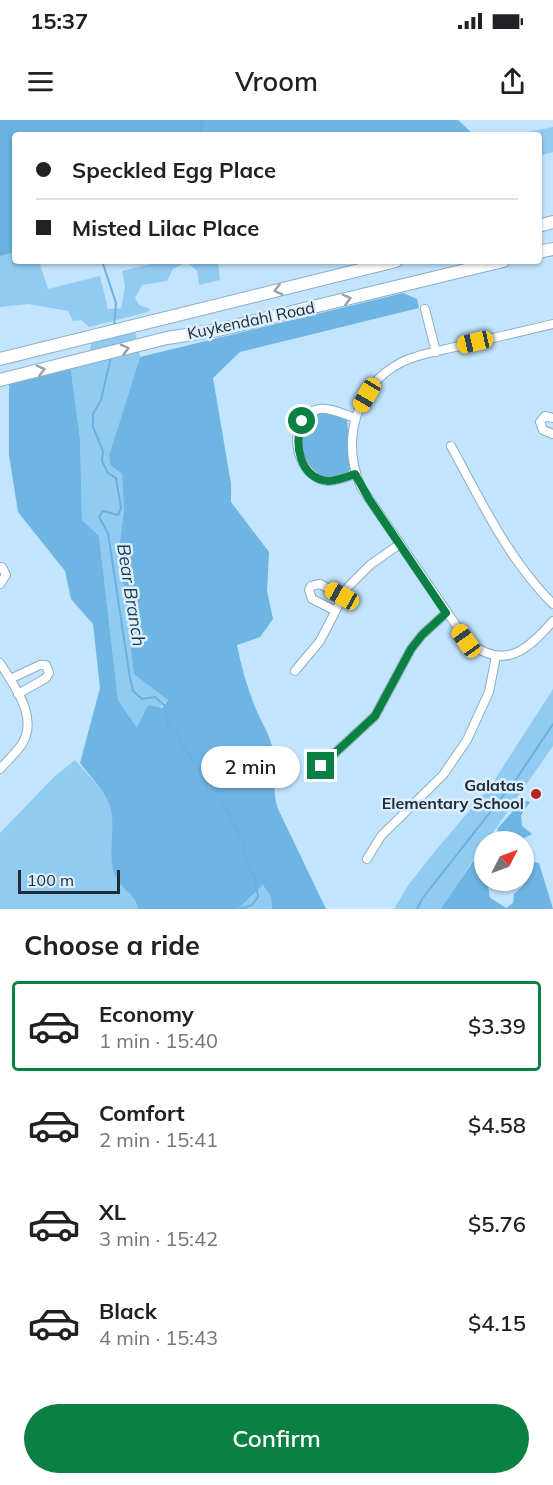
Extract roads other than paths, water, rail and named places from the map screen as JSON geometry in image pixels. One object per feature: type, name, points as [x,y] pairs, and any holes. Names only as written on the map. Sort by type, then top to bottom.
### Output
[{"type":"main road","name":"Kuykendahl Road","points":[[0,359],[384,264]]},
{"type":"main road","name":"Kuykendahl Road","points":[[0,380],[167,338],[218,330],[491,264]]},
{"type":"street","points":[[425,309],[436,352]]},
{"type":"street","points":[[553,324],[436,352],[401,363],[383,376],[367,395],[355,418],[351,446],[355,474],[369,499],[466,641],[485,654],[508,657],[524,650],[553,621]]},
{"type":"street","points":[[355,418],[324,408],[310,412],[302,421],[298,443],[300,460],[315,476],[330,481],[355,474]]},
{"type":"street","points":[[553,418],[545,416],[540,422],[543,430],[553,434]]},
{"type":"street","points":[[451,446],[515,560],[553,604]]},
{"type":"street","points":[[295,671],[320,641],[342,596],[358,575],[399,544]]},
{"type":"street","points":[[0,567],[6,575],[0,584]]},
{"type":"street","points":[[334,610],[312,599],[309,590],[311,586],[321,584],[342,596]]},
{"type":"street","points":[[321,766],[375,716],[411,649],[422,635],[446,613]]},
{"type":"street","points":[[367,859],[381,836],[444,775],[467,740],[489,692],[496,656]]},
{"type":"street","points":[[0,663],[18,694],[29,722],[22,744],[0,769]]},
{"type":"street","points":[[10,680],[40,665],[46,665],[49,673],[46,678],[18,694]]},
{"type":"waterway","name":"Bear Branch","points":[[103,264],[116,303],[114,325]]},
{"type":"waterway","name":"Bear Branch","points":[[111,357],[101,400],[93,414],[93,427],[103,451],[102,461],[108,473],[116,478],[121,508],[118,515],[103,511],[99,517],[108,533],[133,691],[142,699],[155,697],[164,705],[168,725],[178,732],[181,744],[221,799],[244,845],[245,858],[255,879],[258,897],[252,905],[240,909]]},
{"type":"waterway","points":[[417,909],[422,899],[517,778],[553,724]]},
{"type":"place","name":"Galatas Elementary School","points":[[536,794]]}]
